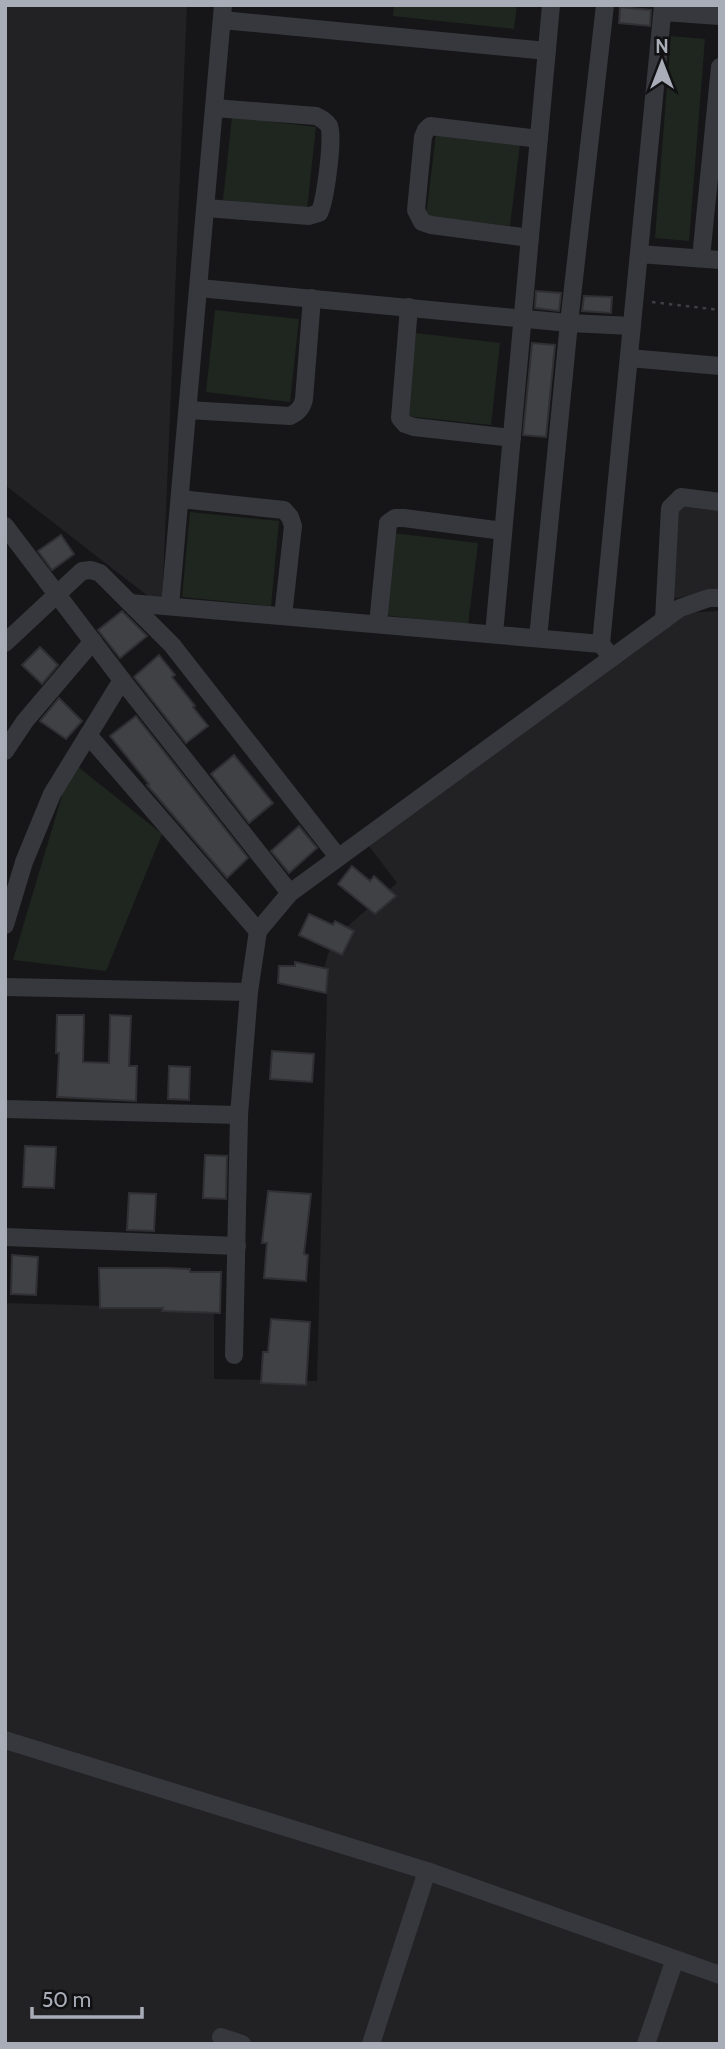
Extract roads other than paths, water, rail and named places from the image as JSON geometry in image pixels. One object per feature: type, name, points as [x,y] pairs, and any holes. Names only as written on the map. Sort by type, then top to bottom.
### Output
[{"type":"street","points":[[494,634],[551,5]]},
{"type":"street","points":[[538,638],[569,323],[606,5]]},
{"type":"street","points":[[606,651],[634,300],[663,9],[720,16]]},
{"type":"street","points":[[170,606],[223,13],[547,51]]},
{"type":"street","points":[[701,258],[720,68]]},
{"type":"street","points":[[206,208],[309,216],[319,213],[325,197],[330,146],[329,125],[316,116],[214,108]]},
{"type":"street","points":[[530,238],[422,222],[416,210],[423,136],[430,127],[539,139]]},
{"type":"street","points":[[639,254],[720,260]]},
{"type":"street","points":[[199,288],[569,323],[632,326]]},
{"type":"street","points":[[188,410],[290,416],[296,413],[302,407],[304,399],[312,298]]},
{"type":"street","points":[[409,307],[400,418],[405,424],[414,427],[512,438]]},
{"type":"street","points":[[629,358],[720,366]]},
{"type":"street","points":[[664,620],[670,508],[681,497],[720,502]]},
{"type":"street","points":[[180,499],[284,510],[293,526],[283,616]]},
{"type":"street","points":[[378,624],[388,523],[395,518],[404,518],[503,531]]},
{"type":"street","points":[[6,528],[290,893]]},
{"type":"street","points":[[5,643],[82,571],[100,573],[172,645],[338,858]]},
{"type":"street","points":[[234,1354],[239,1115],[249,992],[258,931],[290,893],[606,651],[664,620],[680,608],[720,598]]},
{"type":"street","points":[[130,603],[538,638],[606,651]]},
{"type":"street","points":[[5,751],[25,721],[93,641]]},
{"type":"street","points":[[5,925],[23,862],[52,794],[122,680]]},
{"type":"street","points":[[88,735],[258,931]]},
{"type":"street","points":[[5,987],[249,992]]},
{"type":"street","points":[[5,1109],[239,1115]]},
{"type":"street","points":[[5,1237],[237,1246]]},
{"type":"street","points":[[5,1740],[428,1871],[720,1975]]},
{"type":"street","points":[[370,2044],[428,1871]]},
{"type":"street","points":[[646,2044],[674,1959]]},
{"type":"street","points":[[220,2037],[242,2044]]}]
